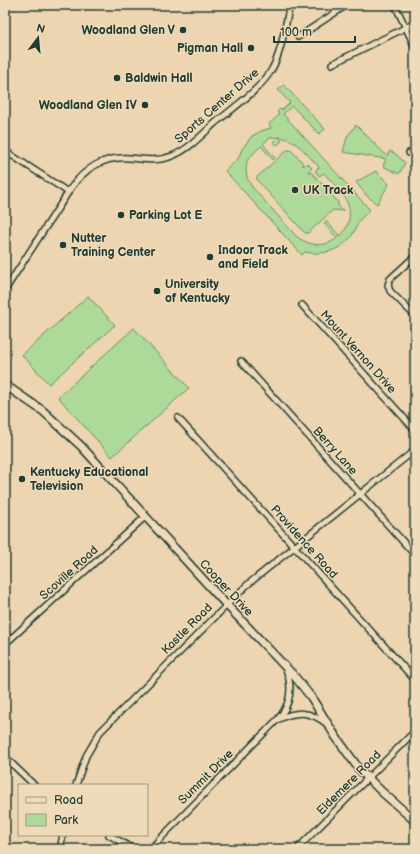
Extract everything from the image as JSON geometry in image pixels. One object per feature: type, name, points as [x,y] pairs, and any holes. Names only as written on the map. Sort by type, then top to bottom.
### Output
[{"type":"main road","name":"Cooper Drive","points":[[5,385],[44,411],[72,436],[304,688],[351,759],[368,779],[415,821]]},
{"type":"street","name":"Sports Center Drive","points":[[5,290],[68,192],[78,178],[92,166],[106,160],[116,158],[157,159],[171,157],[184,150],[244,99],[266,78],[276,60],[290,5]]},
{"type":"street","points":[[298,37],[347,5]]},
{"type":"street","points":[[395,5],[415,47]]},
{"type":"street","points":[[332,64],[415,23]]},
{"type":"street","points":[[409,153],[415,150]]},
{"type":"street","points":[[5,151],[68,192]]},
{"type":"street","points":[[415,256],[390,279],[388,285],[390,291],[415,316]]},
{"type":"street","name":"Mount Vernon Drive","points":[[302,305],[415,430]]},
{"type":"street","name":"Berry Lane","points":[[241,361],[415,555]]},
{"type":"street","name":"Providence Road","points":[[178,418],[415,680]]},
{"type":"street","name":"Kastle Road","points":[[76,784],[86,756],[100,732],[226,605],[247,585],[294,546],[415,450]]},
{"type":"street","name":"Scoville Road","points":[[5,644],[146,516]]},
{"type":"street","name":"Summit Drive","points":[[150,849],[277,720],[284,711],[290,696],[289,677],[285,666]]},
{"type":"street","name":"Summit Drive","points":[[277,720],[289,715],[303,713],[316,717],[329,726]]},
{"type":"street","name":"Eldemere Road","points":[[297,849],[415,732]]},
{"type":"street","points":[[5,756],[33,784]]},
{"type":"street","points":[[60,849],[63,836]]},
{"type":"street","points":[[111,836],[134,849]]},
{"type":"green space","points":[[284,85],[325,129],[319,134],[292,106],[283,114],[370,210],[360,220],[350,238],[345,243],[333,250],[319,253],[305,252],[302,255],[225,171],[238,159],[242,149],[252,136],[271,128],[269,124],[279,115],[277,112],[280,109],[282,110],[290,103],[278,90]],"holes":[[[278,137],[273,142],[277,145],[282,141],[279,137],[285,138],[296,144],[319,167],[315,171],[319,176],[324,173],[339,189],[349,208],[348,223],[344,232],[340,236],[326,221],[324,223],[337,238],[328,243],[317,245],[302,240],[297,237],[252,187],[247,178],[247,161],[261,146],[273,160],[275,158],[263,144],[270,138]]]},
{"type":"green space","points":[[356,125],[387,156],[390,151],[397,155],[405,163],[399,174],[383,166],[386,159],[343,152],[347,137]]},
{"type":"green space","points":[[287,150],[291,150],[302,162],[303,166],[307,163],[312,168],[308,172],[312,173],[338,202],[338,206],[344,211],[333,210],[308,233],[305,233],[257,180],[257,177]]},
{"type":"green space","points":[[376,171],[389,184],[377,204],[366,195],[356,182]]},
{"type":"green space","points":[[88,296],[115,325],[49,384],[22,355]]},
{"type":"green space","points":[[134,328],[189,388],[112,457],[58,397]]},
{"type":"place","name":"Woodland Glen V","points":[[183,30]]},
{"type":"place","name":"Pigman Hall","points":[[251,48]]},
{"type":"place","name":"Baldwin Hall","points":[[117,78]]},
{"type":"place","name":"Woodland Glen IV","points":[[145,105]]},
{"type":"place","name":"UK Track","points":[[295,190]]},
{"type":"place","name":"Parking Lot E","points":[[121,215]]},
{"type":"place","name":"Nutter Training Center","points":[[63,245]]},
{"type":"place","name":"Indoor Track and Field","points":[[210,257]]},
{"type":"place","name":"University of Kentucky","points":[[157,291]]},
{"type":"place","name":"Kentucky Educational Television","points":[[22,479]]}]
